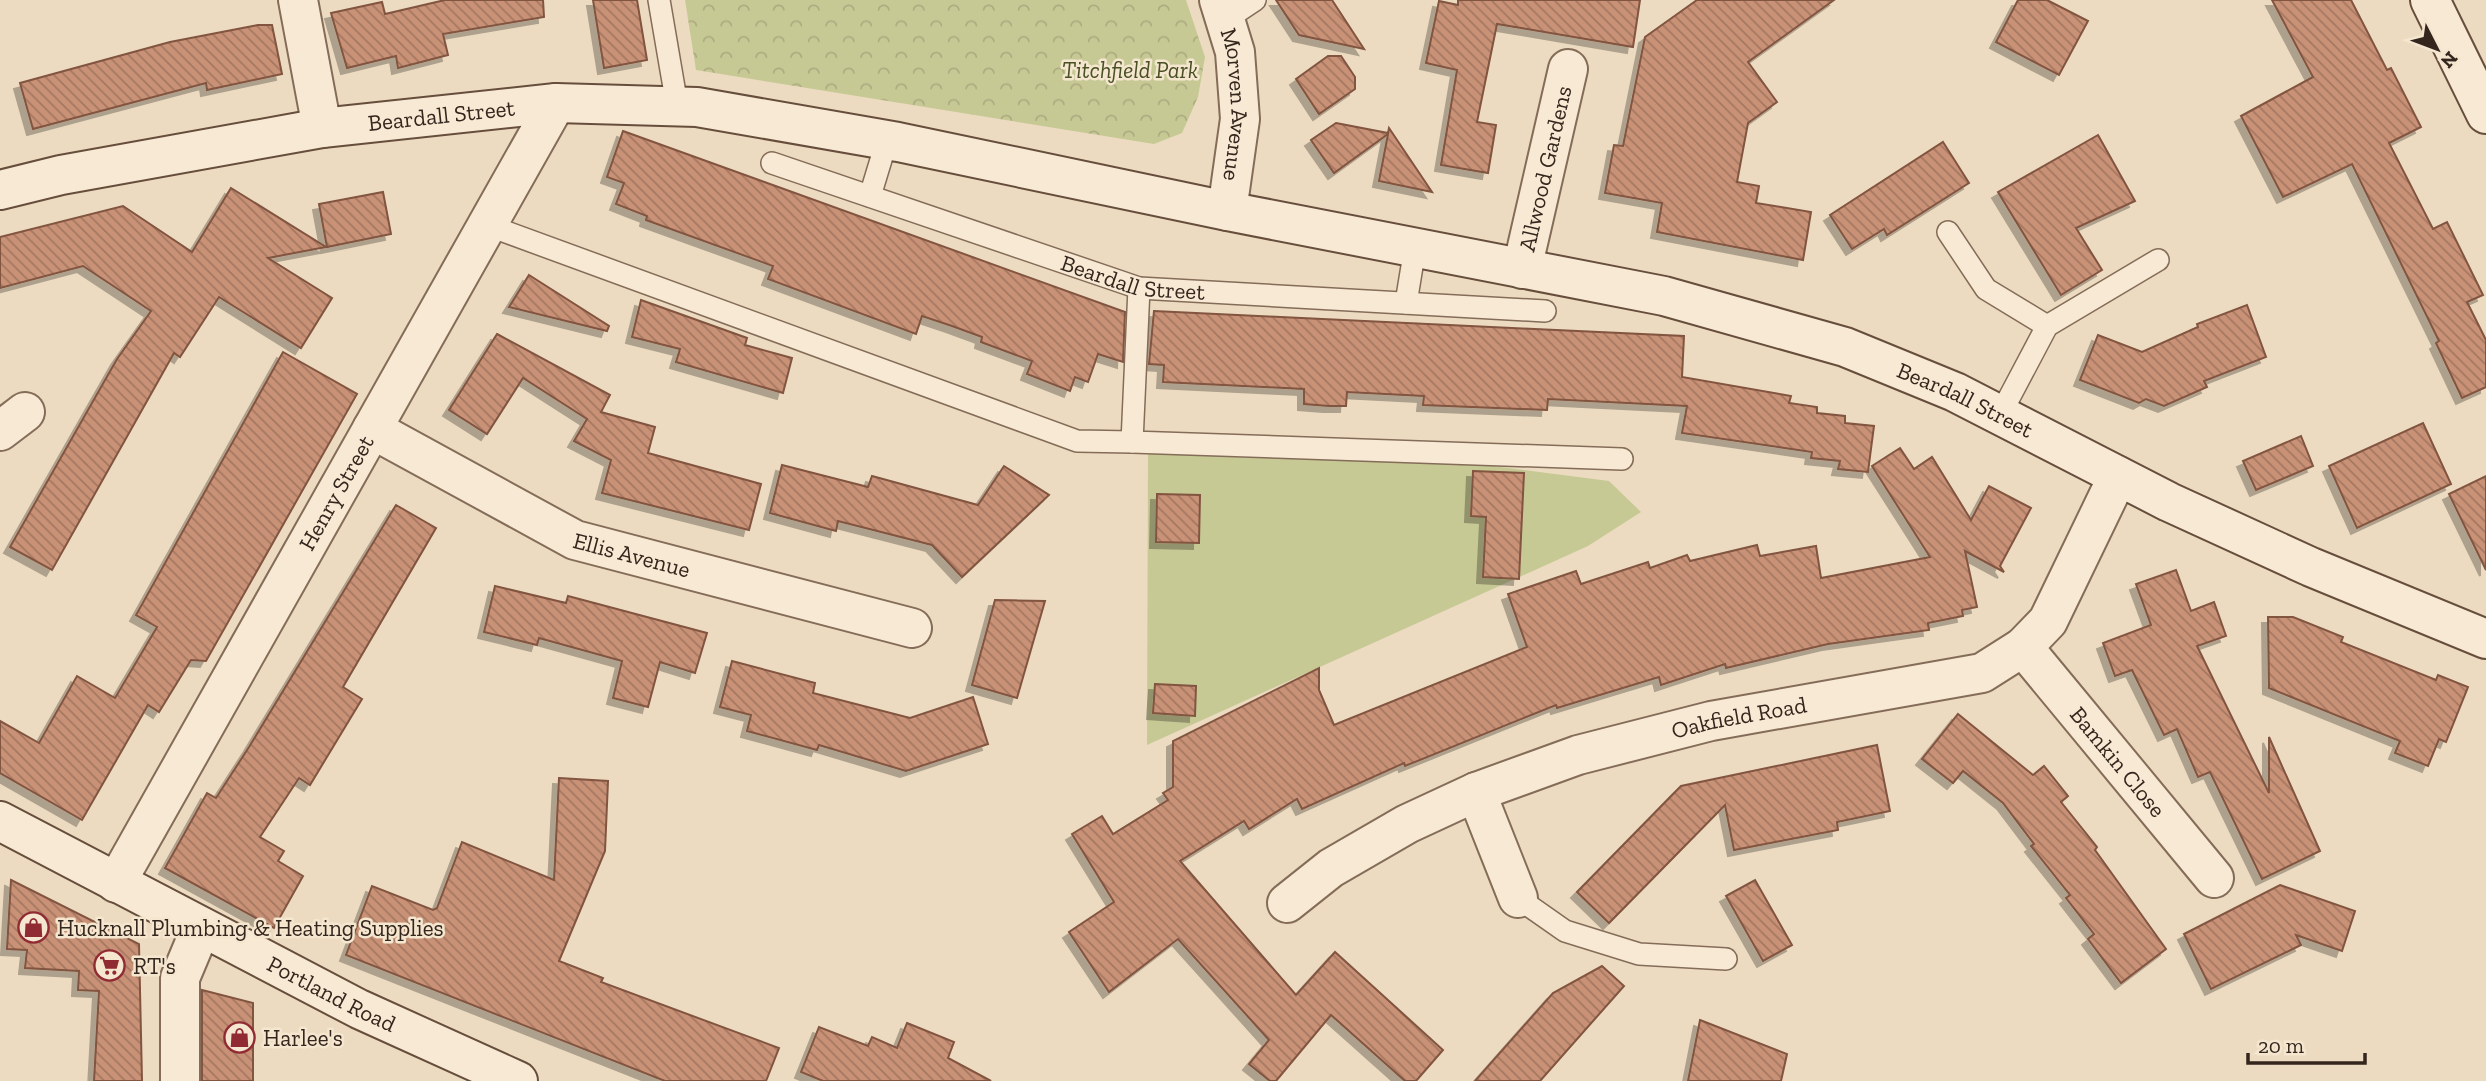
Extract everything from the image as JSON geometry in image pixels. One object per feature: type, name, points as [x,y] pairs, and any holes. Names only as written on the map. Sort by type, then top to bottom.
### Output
[{"type":"street","points":[[298,0],[322,128]]},
{"type":"street","points":[[2430,0],[2486,114]]},
{"type":"street","name":"Morven Avenue","points":[[1227,211],[1240,120],[1233,7]]},
{"type":"street","name":"Allwood Gardens","points":[[1522,269],[1568,69]]},
{"type":"street","name":"Beardall Street","points":[[0,190],[61,175],[322,128],[421,115],[556,103],[677,105],[887,140],[1227,211],[1664,296],[1845,348],[1955,392],[2118,476],[2311,567],[2486,639]]},
{"type":"street","name":"Henry Street","points":[[116,883],[556,103]]},
{"type":"street","name":"Ellis Avenue","points":[[372,429],[575,540],[912,628]]},
{"type":"street","name":"Oakfield Road","points":[[1287,903],[1331,868],[1407,824],[1476,792],[1578,755],[1711,721],[1982,673],[2023,647],[2048,621],[2118,476]]},
{"type":"street","name":"Bamkin Close","points":[[2023,647],[2214,878]]},
{"type":"street","points":[[1476,792],[1518,898]]},
{"type":"street","name":"Portland Road","points":[[0,821],[359,1009],[518,1081]]},
{"type":"street","points":[[180,1081],[180,978],[201,928]]},
{"type":"lane","points":[[659,0],[677,105]]},
{"type":"lane","points":[[870,196],[887,140]]},
{"type":"lane","name":"Beardall Street","points":[[772,163],[1139,288],[1545,311]]},
{"type":"lane","points":[[487,225],[1077,441],[1622,459]]},
{"type":"lane","points":[[1948,232],[1986,289],[2046,326]]},
{"type":"lane","points":[[1406,303],[1415,248]]},
{"type":"lane","points":[[2000,415],[2046,326],[2158,260]]},
{"type":"lane","points":[[1132,442],[1139,288]]},
{"type":"lane","points":[[1518,898],[1565,931],[1639,954],[1726,959]]},
{"type":"green space","name":"Titchfield Park","points":[[685,0],[1186,0],[1205,57],[1198,97],[1182,133],[1154,144],[696,70]]},
{"type":"green space","points":[[1148,453],[1493,466],[1609,481],[1641,512],[1588,546],[1147,745]]},
{"type":"building","points":[[445,0],[543,0],[544,17],[443,34],[448,55],[398,68],[396,56],[347,68],[331,13],[382,2],[385,14]]},
{"type":"building","points":[[593,0],[637,0],[647,60],[604,68]]},
{"type":"building","points":[[1276,0],[1332,0],[1364,49],[1299,35]]},
{"type":"building","points":[[1458,0],[1640,0],[1633,47],[1497,24],[1477,122],[1496,125],[1488,173],[1441,165],[1457,70],[1426,63],[1439,1],[1458,5]]},
{"type":"building","points":[[1697,0],[1834,0],[1748,62],[1777,102],[1748,123],[1737,182],[1759,186],[1756,203],[1811,212],[1803,260],[1657,232],[1662,203],[1605,193],[1614,145],[1623,146],[1645,37]]},
{"type":"building","points":[[2018,0],[2047,0],[2088,21],[2059,75],[1996,42]]},
{"type":"building","points":[[2272,0],[2351,0],[2387,70],[2391,68],[2421,127],[2389,143],[2433,229],[2447,222],[2483,295],[2467,302],[2486,340],[2486,387],[2462,398],[2436,343],[2439,341],[2352,164],[2283,197],[2241,116],[2313,77]]},
{"type":"building","points":[[258,25],[272,25],[282,74],[207,90],[206,83],[33,129],[20,83],[170,42]]},
{"type":"building","points":[[1328,56],[1341,56],[1355,77],[1355,89],[1319,114],[1296,79]]},
{"type":"building","points":[[1336,123],[1388,133],[1389,128],[1432,192],[1379,181],[1388,134],[1334,173],[1311,140]]},
{"type":"building","points":[[623,131],[1125,312],[1123,362],[1098,354],[1088,382],[1075,377],[1070,391],[1027,374],[1032,361],[981,342],[982,337],[922,316],[916,334],[768,279],[773,266],[646,220],[647,216],[616,204],[624,183],[607,177]]},
{"type":"building","points":[[2098,135],[2135,201],[2076,228],[2102,270],[2061,295],[1998,192]]},
{"type":"building","points":[[1943,142],[1969,183],[1887,235],[1884,229],[1852,249],[1830,215]]},
{"type":"building","points":[[231,188],[326,247],[268,258],[332,298],[301,348],[219,297],[180,357],[174,353],[52,570],[10,547],[117,359],[151,311],[83,266],[0,288],[0,237],[123,206],[192,252]]},
{"type":"building","points":[[383,192],[391,234],[327,247],[319,204]]},
{"type":"building","points":[[529,275],[609,326],[607,331],[509,307]]},
{"type":"building","points":[[641,300],[747,338],[745,345],[792,358],[783,393],[676,362],[680,349],[632,337]]},
{"type":"building","points":[[2247,305],[2266,357],[2204,381],[2207,387],[2164,406],[2146,399],[2139,403],[2080,380],[2098,335],[2142,352],[2198,327],[2197,324]]},
{"type":"building","points":[[1154,311],[1684,336],[1682,377],[1791,396],[1789,403],[1817,407],[1817,413],[1845,416],[1845,423],[1874,426],[1868,472],[1838,469],[1840,461],[1811,458],[1812,452],[1682,433],[1687,406],[1548,399],[1547,410],[1423,405],[1424,396],[1347,392],[1346,406],[1329,406],[1304,404],[1304,389],[1163,382],[1164,365],[1149,364]]},
{"type":"building","points":[[497,334],[610,395],[601,412],[655,427],[648,453],[761,484],[749,530],[602,493],[611,460],[574,441],[587,419],[523,378],[487,434],[449,410]]},
{"type":"building","points":[[283,352],[357,394],[206,661],[191,660],[159,712],[148,705],[82,820],[0,773],[0,721],[39,743],[77,676],[115,698],[157,627],[136,615]]},
{"type":"building","points":[[2423,423],[2451,484],[2357,528],[2329,466]]},
{"type":"building","points":[[2301,436],[2313,466],[2256,490],[2243,461]]},
{"type":"building","points":[[1900,448],[1914,469],[1932,457],[1971,520],[1989,486],[2031,508],[2000,566],[2004,572],[1965,551],[1977,607],[1962,610],[1963,616],[1928,623],[1929,630],[1828,644],[1726,668],[1725,664],[1661,685],[1659,677],[1557,708],[1556,705],[1405,766],[1404,763],[1302,809],[1297,799],[1249,829],[1244,821],[1180,861],[1296,995],[1335,952],[1443,1050],[1416,1081],[1405,1081],[1331,1015],[1276,1081],[1270,1081],[1249,1064],[1269,1040],[1178,939],[1109,992],[1069,932],[1114,902],[1072,834],[1102,816],[1113,834],[1168,800],[1163,793],[1173,787],[1173,741],[1319,668],[1319,690],[1334,725],[1527,647],[1508,594],[1576,571],[1581,584],[1648,562],[1650,568],[1687,555],[1690,561],[1757,545],[1760,556],[1816,546],[1821,578],[1930,557],[1872,466]]},
{"type":"building","points":[[782,465],[868,487],[872,476],[978,505],[1004,466],[1049,495],[962,577],[932,545],[838,521],[836,531],[770,513]]},
{"type":"building","points":[[1473,471],[1524,473],[1519,579],[1483,577],[1486,517],[1471,516]]},
{"type":"building","points":[[2486,476],[2486,570],[2449,494]]},
{"type":"building","points":[[1157,494],[1200,495],[1199,543],[1156,542]]},
{"type":"building","points":[[396,505],[436,528],[343,687],[362,699],[310,785],[299,778],[260,837],[284,851],[278,861],[303,876],[274,928],[165,868],[207,793],[216,798],[249,747]]},
{"type":"building","points":[[2176,570],[2191,611],[2214,602],[2226,636],[2197,646],[2269,793],[2269,737],[2320,851],[2262,879],[2210,772],[2198,777],[2177,729],[2164,735],[2132,670],[2115,676],[2103,643],[2151,625],[2136,584]]},
{"type":"building","points":[[495,586],[566,603],[568,596],[707,633],[695,673],[660,662],[648,707],[613,698],[622,661],[539,638],[537,645],[484,632]]},
{"type":"building","points":[[995,600],[1045,601],[1017,698],[972,685]]},
{"type":"building","points":[[2268,617],[2293,617],[2343,637],[2341,642],[2436,680],[2438,675],[2468,687],[2446,742],[2439,739],[2428,766],[2395,753],[2400,741],[2269,688]]},
{"type":"building","points":[[732,661],[815,683],[813,693],[910,718],[973,697],[988,744],[906,771],[819,745],[817,750],[747,731],[751,715],[720,707]]},
{"type":"building","points":[[1155,684],[1196,686],[1195,716],[1153,713]]},
{"type":"building","points":[[1958,714],[2033,775],[2044,766],[2068,796],[2061,802],[2097,847],[2095,850],[2166,949],[2121,983],[2088,939],[2094,934],[2066,898],[2070,895],[2031,846],[2034,844],[2003,803],[1963,771],[1953,783],[1922,759]]},
{"type":"building","points":[[1877,745],[1890,811],[1837,822],[1838,830],[1734,850],[1725,805],[1609,923],[1577,892],[1681,786]]},
{"type":"building","points":[[559,778],[608,781],[605,851],[559,961],[603,978],[601,982],[779,1048],[766,1081],[665,1081],[346,955],[372,886],[433,910],[437,908],[462,842],[554,880]]},
{"type":"building","points":[[11,880],[139,944],[142,1081],[94,1081],[99,991],[78,990],[79,971],[25,968],[27,950],[7,949]]},
{"type":"building","points":[[1755,880],[1792,945],[1763,961],[1726,896]]},
{"type":"building","points":[[2280,885],[2355,911],[2342,951],[2296,935],[2301,945],[2211,989],[2184,934]]},
{"type":"building","points":[[1602,966],[1624,986],[1540,1081],[1475,1081],[1553,993]]},
{"type":"building","points":[[202,990],[253,1003],[253,1081],[202,1081]]},
{"type":"building","points":[[1700,1020],[1787,1054],[1781,1081],[1688,1081]]},
{"type":"building","points":[[907,1023],[954,1042],[948,1058],[991,1081],[823,1081],[801,1072],[819,1027],[868,1046],[872,1037],[897,1048]]},
{"type":"place","name":"Hucknall Plumbing & Heating Supplies","points":[[34,928]]},
{"type":"place","name":"RT's","points":[[110,966]]},
{"type":"place","name":"Harlee's","points":[[240,1038]]}]
